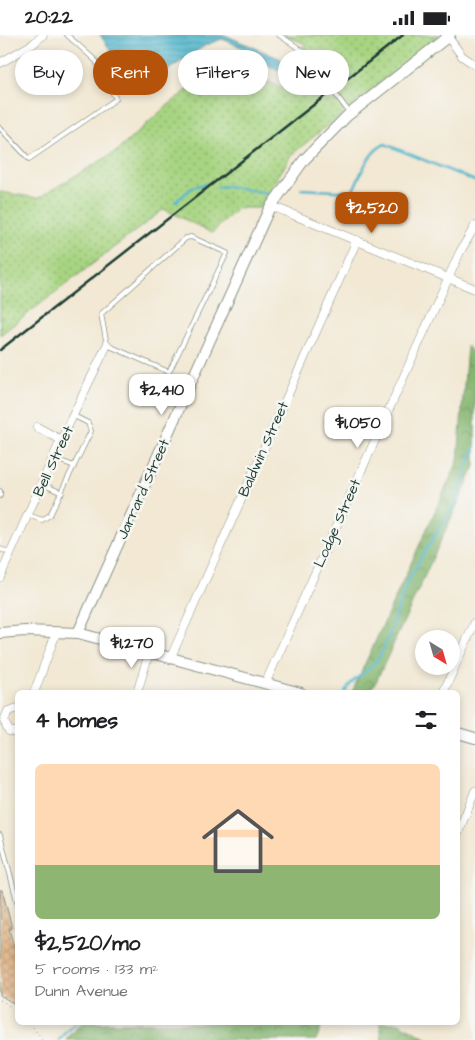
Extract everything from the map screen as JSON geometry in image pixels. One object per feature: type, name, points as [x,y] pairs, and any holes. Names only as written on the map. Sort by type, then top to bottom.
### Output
[{"type":"street","points":[[0,63],[33,44],[43,35]]},
{"type":"street","points":[[449,36],[462,56],[475,65]]},
{"type":"street","name":"Jarrard Street","points":[[78,633],[269,209],[304,160],[350,114],[449,36]]},
{"type":"street","points":[[269,209],[274,207],[475,289]]},
{"type":"street","name":"Lodge Street","points":[[265,684],[448,277],[475,227]]},
{"type":"street","name":"Baldwin Street","points":[[170,659],[357,240]]},
{"type":"street","name":"Bell Street","points":[[0,577],[53,457],[107,345]]},
{"type":"street","points":[[37,427],[62,439]]},
{"type":"street","points":[[444,690],[475,623]]},
{"type":"street","points":[[0,633],[25,631],[78,633],[290,690]]},
{"type":"street","points":[[35,690],[56,633]]},
{"type":"street","points":[[138,690],[149,653]]},
{"type":"street","points":[[15,709],[8,711],[4,721],[9,731],[15,732]]},
{"type":"street","points":[[460,733],[475,737]]},
{"type":"street","points":[[460,828],[475,791]]},
{"type":"lane","points":[[0,128],[29,159],[116,99],[96,61],[66,35]]},
{"type":"lane","points":[[280,35],[303,51],[350,114]]},
{"type":"lane","points":[[191,237],[227,253],[171,371],[107,345],[101,314],[186,238],[191,237]]},
{"type":"lane","points":[[28,515],[37,519],[47,518],[62,493],[91,427],[88,423],[74,416]]},
{"type":"lane","points":[[53,457],[74,466]]},
{"type":"lane","points":[[42,484],[62,493]]},
{"type":"lane","points":[[0,491],[0,496]]},
{"type":"lane","points":[[0,549],[11,553]]},
{"type":"lane","points":[[0,835],[15,893]]},
{"type":"path","points":[[0,1000],[15,1009]]},
{"type":"path","points":[[31,1025],[42,1040]]},
{"type":"green space","points":[[283,35],[440,35],[291,155],[260,208],[238,208],[212,233],[164,209],[0,335],[0,192],[38,198],[117,151],[181,95],[268,95],[268,82],[278,86],[278,95],[349,95],[349,50],[306,50],[304,43]]},
{"type":"green space","points":[[467,346],[475,355],[475,466],[376,682],[370,690],[353,690],[458,461]]},
{"type":"green space","points":[[79,1025],[322,1025],[316,1040],[66,1040]]},
{"type":"green space","points":[[380,1025],[403,1025],[430,1040],[382,1040]]},
{"type":"water","points":[[100,35],[225,35],[260,50],[246,50],[222,39],[198,50],[178,50],[178,64],[168,70],[168,50],[110,50]]},
{"type":"water","points":[[268,53],[278,58],[278,70],[268,65]]},
{"type":"building","points":[[0,890],[2,890],[12,928],[9,929],[15,951],[15,1004],[0,995]]},
{"type":"waterway","points":[[301,189],[352,192],[369,158],[385,144],[475,181]]},
{"type":"waterway","points":[[175,202],[193,187],[205,184]]},
{"type":"waterway","points":[[217,187],[227,186],[273,194]]},
{"type":"waterway","points":[[346,690],[351,683],[373,665],[382,651],[410,577],[452,510],[475,447]]},
{"type":"waterway","points":[[59,1040],[74,1025]]},
{"type":"railway","points":[[0,350],[403,35]]}]
